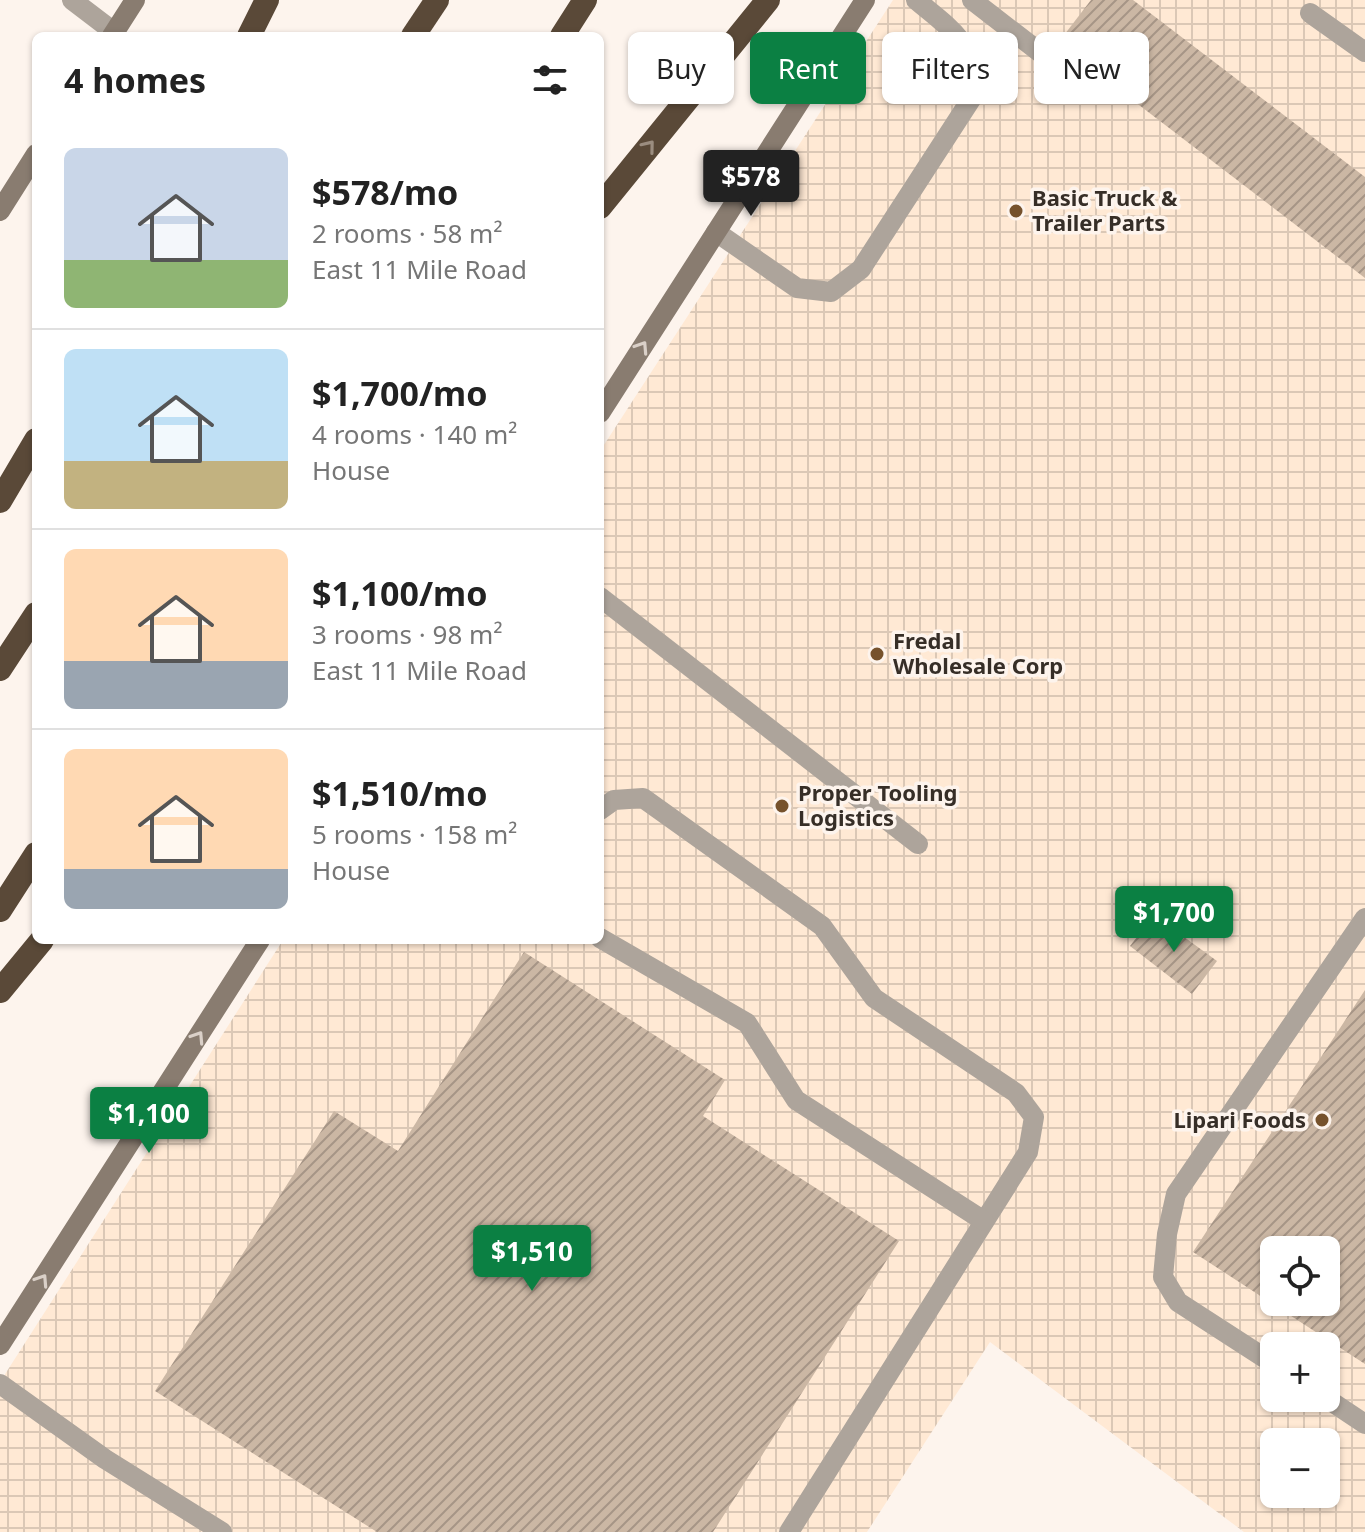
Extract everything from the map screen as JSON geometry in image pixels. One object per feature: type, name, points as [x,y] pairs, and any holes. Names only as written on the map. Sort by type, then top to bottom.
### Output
[{"type":"highway","points":[[251,32],[267,0]]},
{"type":"highway","points":[[416,32],[437,0]]},
{"type":"highway","points":[[565,32],[585,0]]},
{"type":"highway","points":[[604,202],[768,0]]},
{"type":"highway","points":[[0,501],[32,447]]},
{"type":"highway","points":[[0,669],[32,620]]},
{"type":"highway","points":[[0,910],[32,860]]},
{"type":"highway","points":[[0,991],[39,944]]},
{"type":"main road","points":[[114,32],[135,0]]},
{"type":"main road","points":[[604,407],[865,0]]},
{"type":"main road","points":[[0,211],[32,160]]},
{"type":"main road","points":[[0,1345],[257,944]]},
{"type":"street","points":[[72,0],[111,32]]},
{"type":"street","points":[[716,232],[797,288],[831,292],[861,269],[979,87],[975,63],[959,35],[916,0]]},
{"type":"street","points":[[972,0],[1034,48]]},
{"type":"street","points":[[1310,13],[1365,52]]},
{"type":"street","points":[[604,600],[918,844]]},
{"type":"street","points":[[604,807],[614,800],[643,798],[822,926],[874,998],[1016,1093],[1034,1117],[1028,1152],[789,1532]]},
{"type":"street","points":[[1260,1355],[1178,1302],[1163,1277],[1167,1234],[1176,1194],[1365,918]]},
{"type":"street","points":[[604,940],[747,1023],[796,1100],[984,1221]]},
{"type":"street","points":[[0,1384],[105,1459],[222,1532]]},
{"type":"street","points":[[1340,1407],[1365,1424]]},
{"type":"shaded area","points":[[893,0],[1365,0],[1365,1532],[1244,1532],[990,1342],[867,1532],[0,1532],[0,1382],[280,944],[604,944],[604,445],[825,104],[866,104],[866,42]]},
{"type":"building","points":[[1091,0],[1133,0],[1365,177],[1365,278],[1138,104],[1149,104],[1149,32],[1066,32]]},
{"type":"building","points":[[1154,915],[1217,961],[1192,994],[1130,946]]},
{"type":"building","points":[[524,952],[725,1080],[703,1116],[899,1241],[713,1532],[377,1532],[155,1391],[334,1111],[398,1151]]},
{"type":"building","name":"Lipari Foods","points":[[1365,990],[1365,1364],[1340,1348],[1340,1332],[1316,1332],[1291,1316],[1340,1316],[1340,1236],[1260,1236],[1260,1296],[1193,1252]]},
{"type":"place","name":"Basic Truck & Trailer Parts","points":[[1016,211]]},
{"type":"place","name":"Fredal Wholesale Corp","points":[[877,654]]},
{"type":"place","name":"Proper Tooling Logistics","points":[[782,806]]},
{"type":"place","name":"Lipari Foods","points":[[1322,1120]]}]
